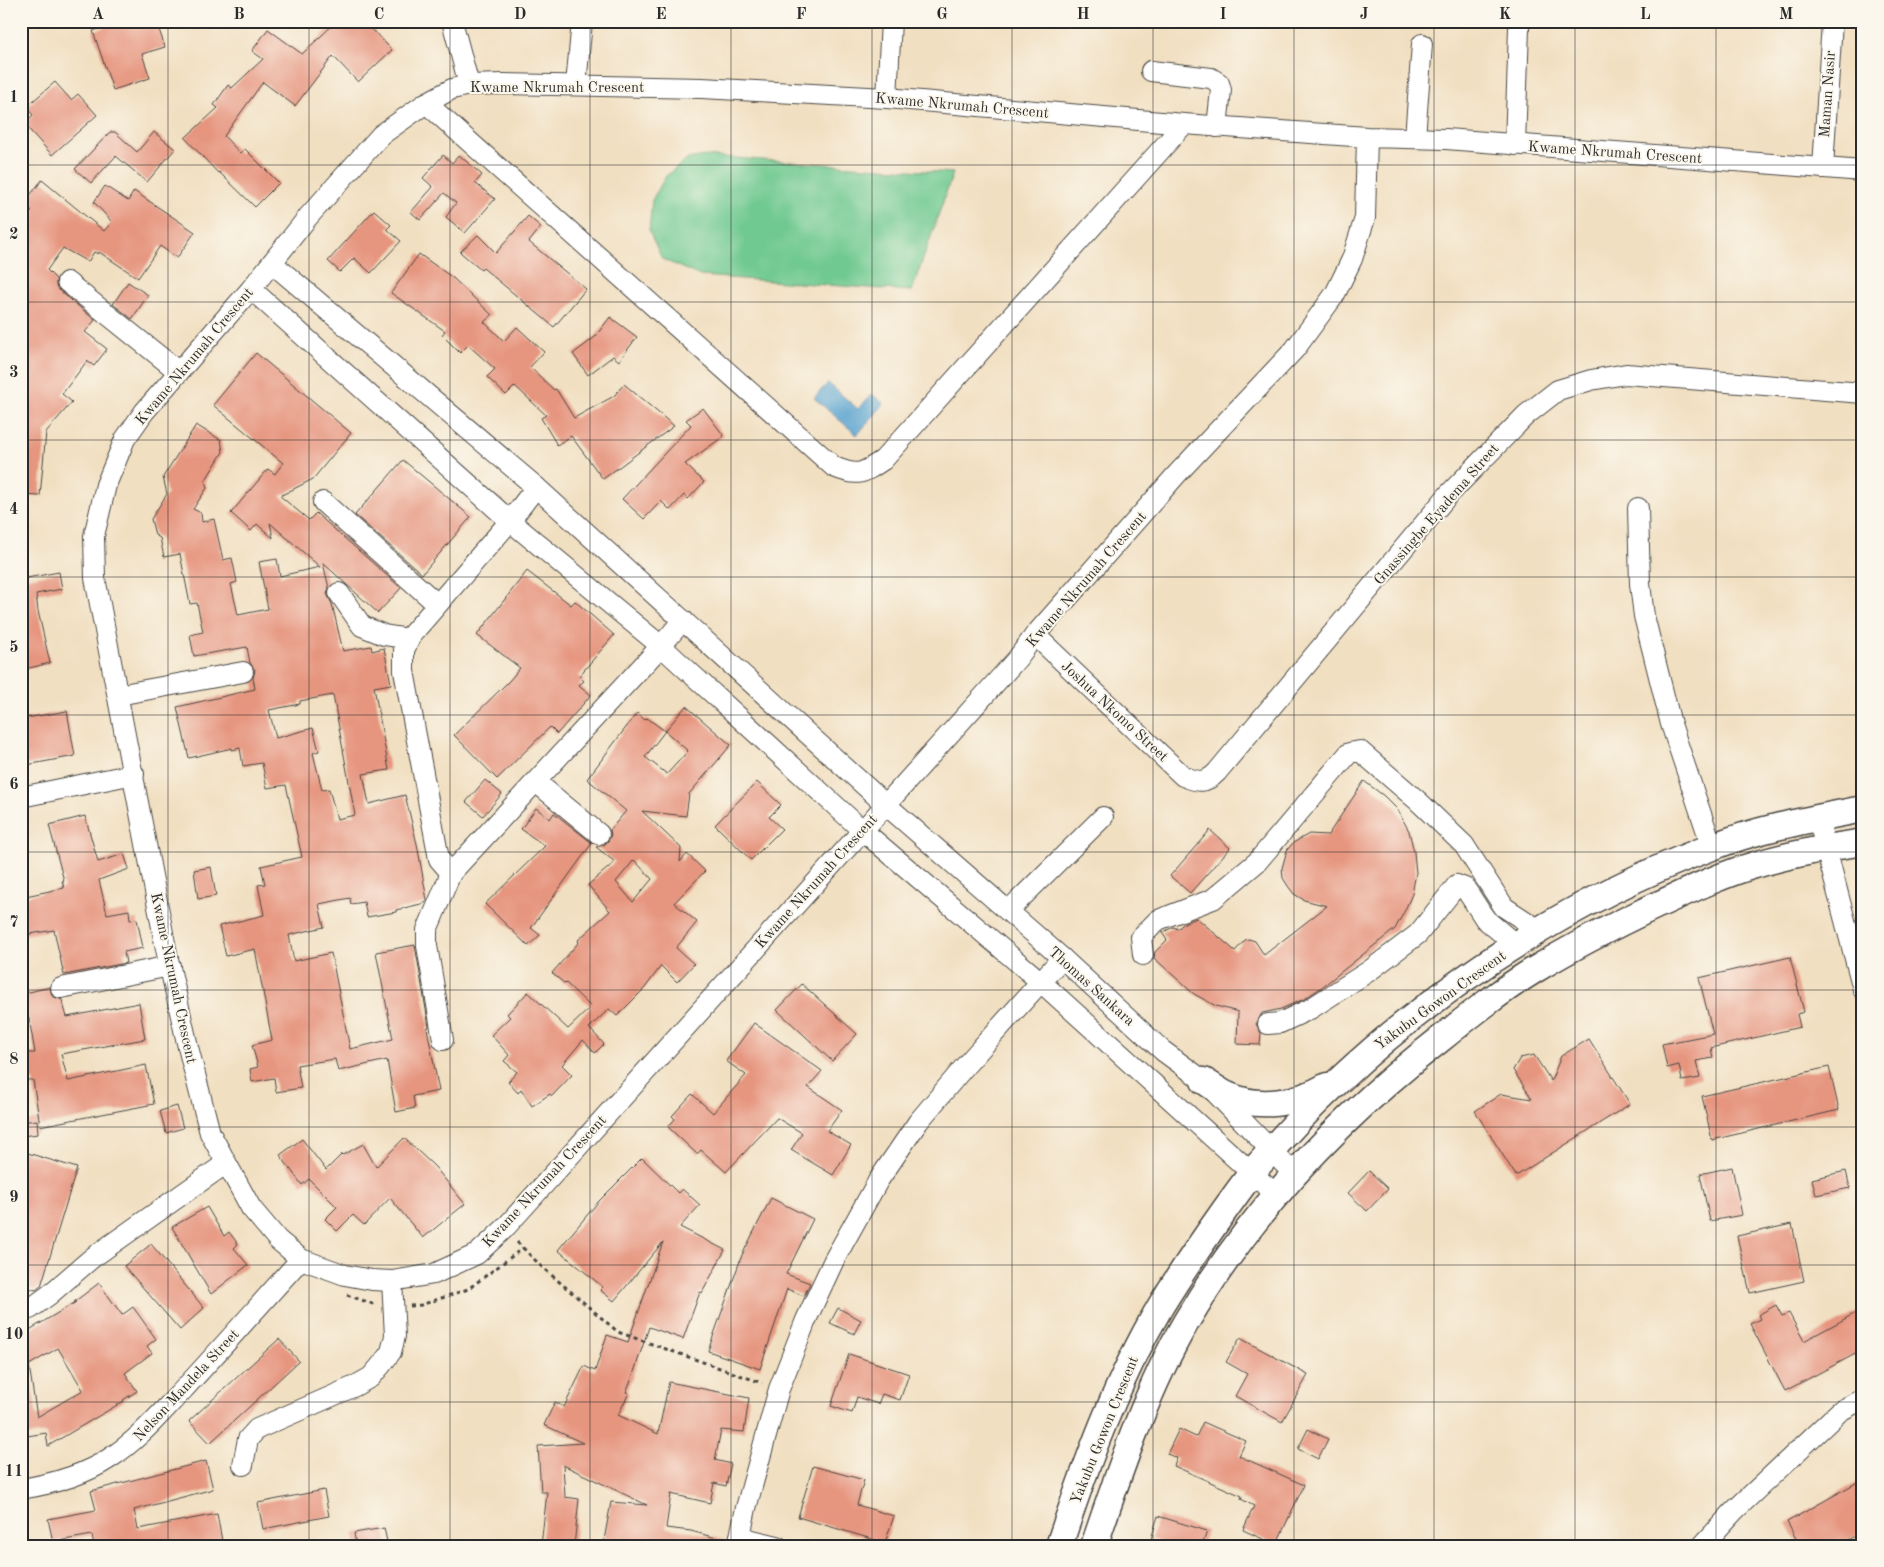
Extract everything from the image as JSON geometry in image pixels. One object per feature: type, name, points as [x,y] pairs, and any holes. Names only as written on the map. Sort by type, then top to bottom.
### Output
[{"type":"main road","name":"Yakubu Gowon Crescent","points":[[1059,1546],[1086,1465],[1111,1404],[1134,1355],[1160,1307],[1252,1173],[1271,1150],[1339,1079],[1402,1025],[1467,977],[1538,930],[1628,883],[1712,847],[1765,830],[1863,810]]},
{"type":"main road","name":"Yakubu Gowon Crescent","points":[[1094,1546],[1126,1454],[1163,1366],[1185,1324],[1212,1280],[1250,1225],[1276,1194],[1356,1111],[1401,1069],[1487,1002],[1536,969],[1612,926],[1694,888],[1755,865],[1825,848],[1863,842]]},
{"type":"main road","points":[[1204,1081],[1227,1095],[1252,1103],[1284,1102],[1315,1093],[1339,1079]]},
{"type":"street","points":[[452,21],[469,85]]},
{"type":"street","points":[[576,85],[582,21]]},
{"type":"street","points":[[887,98],[891,21]]},
{"type":"street","name":"Maman Nasir","points":[[1823,168],[1832,21]]},
{"type":"street","points":[[1515,145],[1519,28]]},
{"type":"street","points":[[1415,138],[1422,44]]},
{"type":"street","points":[[1150,71],[1211,78],[1219,83],[1221,90],[1217,127]]},
{"type":"street","name":"Kwame Nkrumah Crescent","points":[[1367,137],[1365,218],[1352,259],[1335,294],[1294,350],[1178,474],[1035,635],[1017,659],[504,1229],[477,1254],[434,1274],[392,1281],[372,1280],[345,1275],[300,1259],[278,1240],[251,1208],[225,1164],[210,1133],[170,966],[95,578],[94,536],[106,485],[125,439],[144,412],[251,289],[308,217],[381,135],[426,103],[452,89],[469,85],[702,88],[887,98],[1217,127],[1367,137],[1446,139],[1863,171]]},
{"type":"street","points":[[426,103],[834,467],[851,474],[866,471],[883,460],[1184,124]]},
{"type":"street","name":"Thomas Sankara","points":[[272,264],[536,487],[885,804],[1062,958],[1163,1052],[1204,1081],[1294,1174]]},
{"type":"street","points":[[67,282],[179,372]]},
{"type":"street","points":[[251,289],[510,520],[661,646],[862,830],[1041,982],[1276,1194]]},
{"type":"street","name":"Gnassingbe Eyadema Street","points":[[1198,782],[1207,780],[1218,772],[1449,494],[1526,415],[1558,390],[1590,380],[1626,374],[1863,393]]},
{"type":"street","points":[[451,873],[439,859],[404,671],[404,650],[412,634],[536,487]]},
{"type":"street","points":[[323,502],[437,604]]},
{"type":"street","points":[[1638,508],[1640,584],[1644,616],[1671,724],[1712,847]]},
{"type":"street","points":[[339,593],[362,626],[384,635],[409,639]]},
{"type":"street","points":[[443,1040],[427,946],[427,930],[451,873],[683,620]]},
{"type":"street","name":"Joshua Nkomo Street","points":[[1035,635],[1183,776],[1198,782]]},
{"type":"street","points":[[118,695],[243,672]]},
{"type":"street","points":[[1143,955],[1141,937],[1158,920],[1212,899],[1256,862],[1350,754],[1360,751],[1418,801],[1464,845],[1504,907],[1538,930]]},
{"type":"street","points":[[21,797],[134,774]]},
{"type":"street","points":[[536,782],[599,834]]},
{"type":"street","points":[[1008,911],[1103,817]]},
{"type":"street","points":[[1818,818],[1862,982]]},
{"type":"street","points":[[1268,1024],[1280,1023],[1310,1009],[1369,971],[1418,934],[1457,885],[1465,888],[1485,919],[1516,945]]},
{"type":"street","points":[[777,1546],[739,1542],[779,1389],[806,1320],[834,1260],[878,1181],[918,1122],[1062,958]]},
{"type":"street","points":[[61,988],[170,966]]},
{"type":"street","points":[[21,1308],[30,1309],[50,1295],[92,1258],[225,1164]]},
{"type":"street","name":"Nelson Mandela Street","points":[[21,1489],[56,1482],[85,1472],[110,1458],[140,1435],[211,1360],[300,1259]]},
{"type":"street","points":[[243,1465],[248,1439],[257,1429],[356,1386],[371,1376],[391,1352],[394,1336],[392,1281]]},
{"type":"street","points":[[1702,1546],[1734,1511],[1840,1411],[1863,1399]]},
{"type":"path","points":[[504,1229],[542,1267],[618,1332],[779,1389]]},
{"type":"path","points":[[346,1295],[381,1307],[394,1308],[421,1305],[468,1288],[523,1248]]},
{"type":"green space","points":[[705,156],[953,173],[912,291],[700,276],[662,259],[649,231],[652,200],[666,176],[688,159]]},
{"type":"water","points":[[828,383],[858,409],[872,394],[884,404],[857,435],[814,398]]},
{"type":"building","points":[[121,21],[156,21],[165,47],[142,54],[150,78],[113,90],[93,31]]},
{"type":"building","points":[[337,21],[364,21],[392,50],[358,82],[333,56],[295,106],[263,82],[224,136],[240,153],[245,149],[279,183],[255,207],[218,173],[185,138],[218,108],[214,105],[228,85],[232,88],[263,59],[252,51],[268,29],[302,54]]},
{"type":"building","points":[[55,82],[71,100],[78,94],[97,115],[52,155],[24,124],[33,115],[26,107]]},
{"type":"building","points":[[110,132],[115,132],[137,152],[154,132],[175,149],[147,182],[116,156],[91,183],[75,169]]},
{"type":"building","points":[[443,155],[452,163],[459,155],[482,175],[475,183],[495,199],[465,233],[446,217],[456,203],[444,193],[420,220],[411,212],[433,187],[423,178]]},
{"type":"building","points":[[42,180],[104,231],[112,222],[94,202],[105,186],[128,201],[134,191],[195,232],[177,258],[160,246],[138,278],[99,252],[98,254],[94,252],[88,262],[63,248],[47,270],[56,279],[56,286],[60,291],[95,320],[85,332],[107,349],[94,366],[87,361],[62,394],[72,402],[46,432],[40,496],[21,495],[21,223],[32,211],[23,204]]},
{"type":"building","points":[[374,210],[391,225],[387,229],[401,241],[371,273],[354,258],[340,272],[328,261]]},
{"type":"building","points":[[528,216],[541,227],[529,242],[586,289],[554,327],[483,268],[481,270],[460,252],[478,235],[496,253]]},
{"type":"building","points":[[419,254],[453,278],[492,315],[484,322],[504,341],[517,327],[544,352],[530,367],[554,390],[556,389],[574,418],[614,396],[624,384],[674,426],[603,479],[571,436],[557,445],[541,418],[546,415],[515,386],[506,395],[487,377],[495,369],[468,345],[460,353],[442,335],[445,331],[391,293]]},
{"type":"building","points":[[128,282],[148,295],[132,319],[113,304]]},
{"type":"building","points":[[610,317],[637,337],[619,361],[613,356],[588,375],[573,354],[595,337]]},
{"type":"building","points":[[256,353],[351,433],[313,479],[280,496],[309,520],[316,513],[401,588],[378,613],[323,563],[329,588],[327,594],[332,604],[343,651],[371,646],[372,651],[384,648],[391,684],[374,687],[389,770],[363,774],[369,804],[405,795],[417,844],[427,900],[425,903],[396,910],[396,912],[367,917],[364,902],[351,904],[350,898],[319,904],[324,927],[289,935],[294,961],[331,953],[350,1049],[393,1039],[376,952],[415,945],[429,1027],[427,1028],[439,1091],[413,1096],[415,1108],[396,1112],[387,1060],[338,1071],[335,1059],[297,1065],[301,1088],[276,1092],[274,1078],[252,1082],[250,1069],[258,1067],[252,1045],[272,1040],[255,949],[226,956],[219,926],[264,915],[258,885],[265,884],[261,866],[302,857],[286,785],[267,788],[262,763],[243,766],[240,748],[232,750],[232,748],[189,758],[177,707],[255,689],[253,678],[255,670],[250,663],[247,647],[194,656],[190,635],[203,632],[197,603],[190,604],[180,554],[164,557],[160,538],[155,535],[151,519],[167,494],[163,477],[196,425],[221,440],[223,452],[205,481],[207,488],[193,509],[201,513],[202,522],[214,519],[223,560],[232,558],[237,582],[231,584],[238,615],[268,609],[259,562],[277,559],[280,576],[320,567],[270,523],[273,538],[257,524],[251,531],[231,513],[268,469],[275,474],[283,463],[213,405]],"holes":[[[333,695],[355,815],[337,819],[329,789],[322,790],[313,753],[319,751],[313,728],[276,738],[269,710],[300,704],[300,701]]]},
{"type":"building","points":[[703,408],[724,436],[685,464],[704,482],[688,499],[684,495],[670,510],[661,501],[644,519],[622,499],[691,425],[686,420]]},
{"type":"building","points":[[403,460],[471,517],[422,574],[355,515]]},
{"type":"building","points":[[527,571],[571,605],[575,601],[614,635],[579,676],[584,681],[579,685],[591,695],[557,734],[550,727],[497,779],[454,735],[520,668],[477,635]]},
{"type":"building","points":[[59,572],[62,589],[36,594],[50,663],[21,670],[21,579]]},
{"type":"building","points":[[686,706],[731,745],[689,794],[686,816],[642,811],[681,848],[680,862],[687,854],[705,871],[674,903],[697,922],[676,948],[694,964],[677,982],[661,966],[645,988],[617,1016],[609,1009],[589,1028],[604,1044],[595,1053],[583,1040],[562,1065],[572,1075],[552,1096],[550,1094],[532,1106],[521,1089],[518,1093],[508,1082],[517,1072],[504,1061],[509,1055],[491,1035],[510,1017],[507,1014],[528,992],[568,1029],[591,1007],[566,983],[552,973],[579,942],[578,940],[610,911],[588,885],[615,862],[596,847],[604,845],[608,841],[611,835],[610,830],[626,811],[587,779],[637,713],[645,720],[647,718],[665,731]],"holes":[[[665,731],[688,751],[667,774],[645,757]],[[634,860],[652,879],[633,902],[616,882]]]},
{"type":"building","points":[[67,711],[75,756],[21,766],[21,719]]},
{"type":"building","points":[[485,780],[502,794],[483,816],[466,802]]},
{"type":"building","points":[[1364,781],[1384,796],[1397,809],[1409,831],[1416,873],[1412,894],[1405,910],[1395,929],[1322,987],[1304,999],[1281,1009],[1262,1013],[1256,1024],[1261,1033],[1260,1045],[1237,1044],[1238,1012],[1216,1006],[1194,994],[1154,958],[1155,952],[1167,940],[1162,933],[1173,927],[1178,929],[1184,923],[1197,918],[1235,951],[1245,940],[1249,939],[1255,941],[1264,955],[1327,906],[1304,900],[1294,894],[1288,886],[1283,878],[1282,868],[1287,850],[1293,843],[1309,834],[1328,835]]},
{"type":"building","points":[[757,782],[781,805],[769,817],[782,829],[751,860],[715,825]]},
{"type":"building","points":[[536,808],[550,819],[554,813],[592,843],[531,928],[540,935],[528,946],[485,904],[545,846],[521,829]]},
{"type":"building","points":[[85,816],[98,862],[124,854],[129,869],[99,880],[107,914],[129,910],[130,920],[137,919],[143,948],[124,952],[126,963],[64,975],[54,930],[24,935],[21,921],[21,897],[64,888],[62,881],[64,881],[49,825]]},
{"type":"building","points":[[1210,830],[1230,848],[1190,893],[1170,876]]},
{"type":"building","points":[[211,867],[216,896],[198,899],[194,870]]},
{"type":"building","points":[[1790,957],[1804,1012],[1797,1014],[1800,1027],[1711,1048],[1713,1058],[1696,1061],[1700,1078],[1682,1081],[1679,1065],[1667,1068],[1662,1044],[1713,1034],[1699,978]]},
{"type":"building","points":[[802,984],[857,1034],[832,1061],[777,1010]]},
{"type":"building","points":[[50,987],[52,996],[62,1000],[67,1017],[139,1003],[145,1039],[61,1054],[68,1081],[146,1065],[154,1104],[40,1126],[33,1080],[21,1080],[21,1053],[35,1053],[29,1018],[21,1019],[21,994]]},
{"type":"building","points":[[754,1023],[822,1071],[808,1087],[842,1110],[827,1131],[851,1145],[833,1175],[791,1150],[802,1133],[777,1118],[726,1172],[701,1150],[697,1154],[668,1127],[675,1119],[672,1116],[692,1094],[713,1113],[746,1075],[726,1061]]},
{"type":"building","points":[[1589,1039],[1630,1104],[1516,1176],[1475,1111],[1501,1094],[1532,1099],[1513,1070],[1520,1058],[1534,1055],[1551,1081],[1561,1056]]},
{"type":"building","points":[[1829,1067],[1839,1110],[1712,1140],[1702,1096]]},
{"type":"building","points":[[177,1106],[183,1128],[166,1133],[160,1111]]},
{"type":"building","points":[[37,1120],[38,1134],[22,1136],[21,1122]]},
{"type":"building","points":[[404,1138],[435,1167],[465,1204],[423,1238],[390,1198],[364,1225],[353,1215],[337,1231],[325,1219],[337,1207],[309,1179],[302,1185],[280,1155],[302,1139],[326,1170],[342,1154],[363,1144],[376,1167]]},
{"type":"building","points":[[21,1151],[77,1168],[41,1286],[36,1290],[21,1286]]},
{"type":"building","points":[[642,1158],[678,1193],[682,1189],[700,1205],[680,1227],[725,1250],[702,1293],[700,1292],[683,1339],[649,1327],[626,1392],[629,1393],[618,1415],[658,1434],[669,1382],[749,1398],[744,1432],[721,1430],[715,1460],[731,1464],[726,1486],[714,1483],[710,1503],[671,1494],[666,1528],[691,1531],[727,1541],[726,1546],[603,1546],[611,1502],[647,1505],[563,1465],[565,1497],[579,1499],[574,1546],[541,1546],[547,1492],[541,1492],[538,1446],[583,1443],[544,1425],[555,1402],[564,1407],[584,1366],[595,1371],[607,1335],[628,1342],[663,1242],[614,1301],[600,1290],[603,1287],[558,1250],[599,1201]]},
{"type":"building","points":[[1732,1167],[1742,1215],[1710,1221],[1700,1174]]},
{"type":"building","points":[[1369,1171],[1388,1189],[1367,1211],[1348,1193]]},
{"type":"building","points":[[1846,1171],[1850,1188],[1816,1195],[1812,1179]]},
{"type":"building","points":[[771,1198],[813,1219],[786,1274],[810,1283],[804,1296],[787,1289],[760,1369],[708,1351],[742,1255]]},
{"type":"building","points":[[207,1207],[224,1236],[229,1232],[238,1244],[234,1248],[248,1265],[211,1294],[172,1227]]},
{"type":"building","points":[[1792,1224],[1804,1281],[1750,1293],[1737,1236]]},
{"type":"building","points":[[151,1244],[204,1308],[180,1330],[124,1266]]},
{"type":"building","points":[[99,1283],[122,1315],[133,1307],[156,1339],[147,1346],[152,1353],[125,1373],[137,1391],[124,1401],[48,1446],[46,1433],[21,1437],[21,1335],[76,1302],[74,1302]],"holes":[[[58,1348],[83,1390],[37,1417],[29,1365]]]},
{"type":"building","points":[[1776,1305],[1782,1316],[1789,1313],[1804,1341],[1863,1309],[1863,1350],[1785,1391],[1750,1324],[1760,1319],[1758,1315]]},
{"type":"building","points":[[838,1308],[861,1320],[854,1334],[830,1323]]},
{"type":"building","points":[[1240,1338],[1308,1375],[1282,1422],[1235,1396],[1247,1374],[1226,1362]]},
{"type":"building","points":[[279,1339],[299,1361],[210,1443],[189,1421]]},
{"type":"building","points":[[849,1354],[909,1374],[900,1400],[882,1394],[878,1404],[857,1397],[852,1413],[831,1406]]},
{"type":"building","points":[[1203,1422],[1246,1441],[1239,1456],[1304,1485],[1276,1545],[1243,1530],[1254,1506],[1241,1499],[1242,1496],[1174,1466],[1177,1458],[1167,1454],[1179,1429],[1196,1437]]},
{"type":"building","points":[[1308,1429],[1328,1439],[1318,1459],[1298,1449]]},
{"type":"building","points":[[206,1461],[213,1489],[134,1510],[138,1529],[217,1514],[223,1546],[94,1546],[92,1535],[53,1542],[48,1519],[96,1510],[91,1491]]},
{"type":"building","points":[[813,1466],[864,1480],[857,1505],[894,1516],[885,1543],[798,1517]]},
{"type":"building","points":[[1863,1479],[1863,1532],[1838,1546],[1800,1546],[1787,1522]]},
{"type":"building","points":[[324,1490],[329,1516],[263,1529],[258,1503]]},
{"type":"building","points":[[1158,1516],[1207,1531],[1202,1546],[1158,1546],[1159,1542],[1151,1539]]},
{"type":"building","points":[[384,1528],[388,1546],[356,1546],[354,1533]]}]
